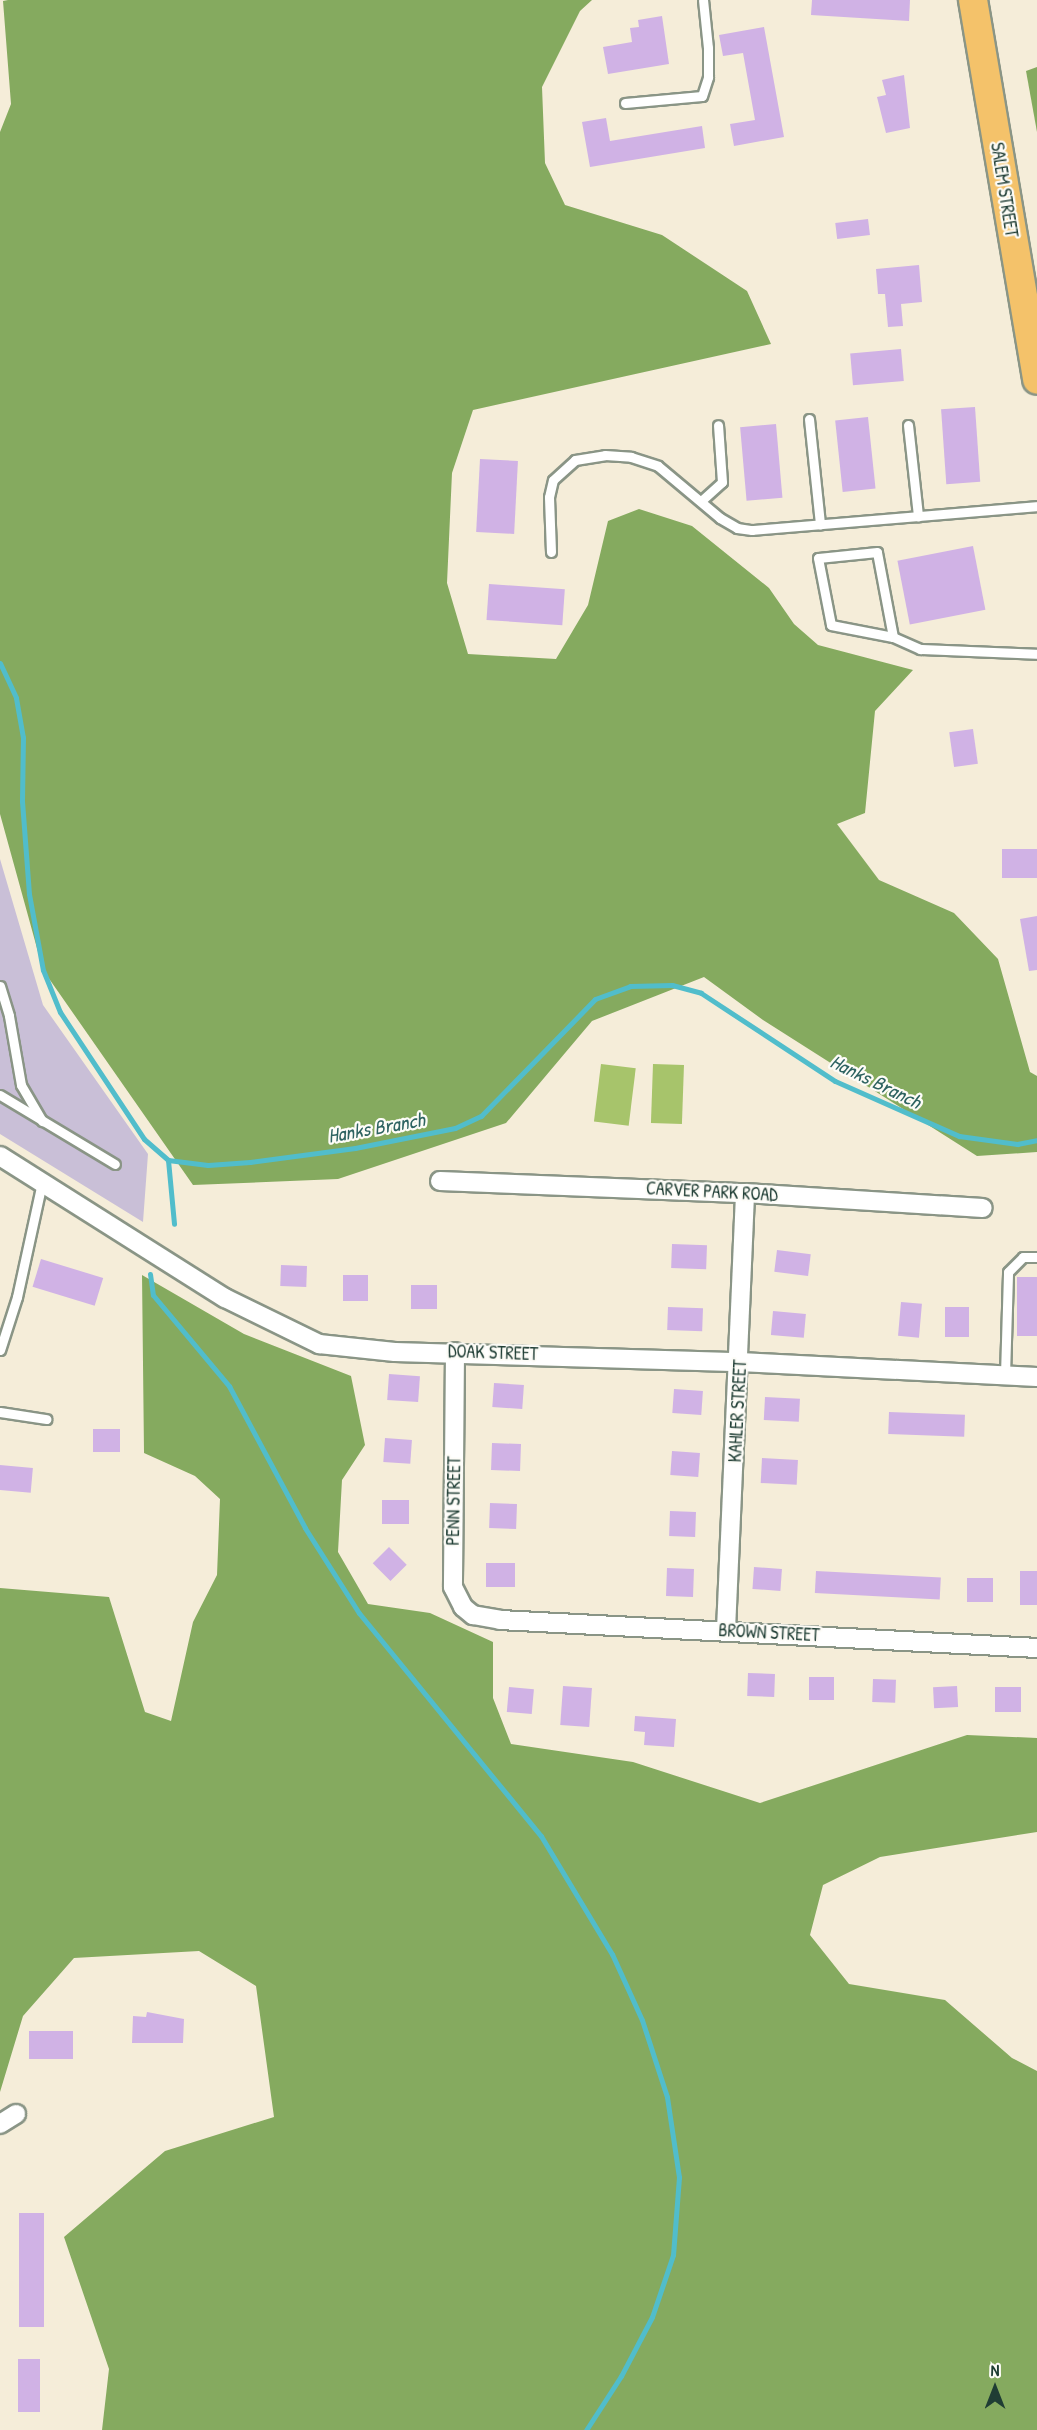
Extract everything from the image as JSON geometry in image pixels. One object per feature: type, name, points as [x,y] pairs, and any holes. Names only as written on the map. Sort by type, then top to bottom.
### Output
[{"type":"main road","name":"SALEM STREET","points":[[973,0],[1037,380]]},
{"type":"street","name":"DOAK STREET","points":[[0,1156],[225,1298],[294,1334],[344,1349],[740,1362],[1037,1377]]},
{"type":"street","name":"CARVER PARK ROAD","points":[[440,1181],[745,1192],[983,1208]]},
{"type":"street","name":"KAHLER STREET","points":[[726,1630],[740,1362],[745,1192]]},
{"type":"street","name":"PENN STREET","points":[[455,1352],[453,1587],[463,1607],[473,1615],[500,1620]]},
{"type":"street","name":"BROWN STREET","points":[[500,1620],[1037,1648]]},
{"type":"street","points":[[0,2124],[8,2115]]},
{"type":"lane","points":[[625,103],[702,96],[708,77],[708,48],[703,0]]},
{"type":"lane","points":[[809,419],[820,524]]},
{"type":"lane","points":[[701,501],[722,482],[718,425]]},
{"type":"lane","points":[[908,425],[918,516]]},
{"type":"lane","points":[[551,552],[549,497],[553,480],[575,460],[631,457],[658,466],[737,528],[820,524],[1037,506]]},
{"type":"lane","points":[[893,637],[877,552],[818,558],[831,624],[893,637],[920,649],[1037,654]]},
{"type":"lane","points":[[0,986],[21,1085],[42,1121]]},
{"type":"lane","points":[[0,1095],[115,1164]]},
{"type":"lane","points":[[0,1350],[16,1297],[42,1182]]},
{"type":"lane","points":[[1005,1375],[1008,1272],[1023,1257],[1037,1257]]},
{"type":"lane","points":[[0,1412],[45,1419]]},
{"type":"shaded area","points":[[0,859],[43,1005],[148,1154],[143,1222],[0,1134]]},
{"type":"green space","points":[[592,0],[580,11],[542,87],[545,163],[565,205],[662,235],[747,291],[771,344],[473,410],[452,473],[447,583],[468,654],[556,659],[588,605],[608,521],[639,509],[692,526],[769,588],[794,624],[818,645],[913,670],[875,711],[865,813],[837,824],[879,880],[954,913],[998,959],[1030,1072],[1037,1076],[1037,1152],[977,1156],[763,1020],[704,977],[592,1021],[506,1123],[338,1179],[193,1185],[43,970],[0,814],[0,132],[11,104],[3,1]]},
{"type":"green space","points":[[1037,67],[1037,132],[1026,71]]},
{"type":"green space","points":[[601,1064],[636,1068],[629,1126],[594,1122]]},
{"type":"green space","points":[[653,1064],[684,1065],[682,1124],[651,1123]]},
{"type":"green space","points":[[142,1275],[244,1334],[351,1376],[365,1445],[342,1480],[338,1552],[368,1604],[430,1613],[493,1642],[493,1698],[511,1744],[633,1762],[760,1803],[967,1735],[1037,1738],[1037,1832],[880,1857],[823,1885],[810,1935],[849,1984],[945,2000],[1012,2058],[1037,2071],[1037,2430],[102,2430],[109,2369],[64,2237],[165,2151],[274,2117],[256,1986],[199,1951],[74,1958],[23,2016],[0,2092],[0,1588],[109,1597],[145,1712],[171,1721],[193,1622],[217,1575],[220,1499],[195,1476],[144,1453]]},
{"type":"building","points":[[812,0],[910,0],[909,21],[811,15]]},
{"type":"building","points":[[662,16],[669,64],[608,74],[603,47],[632,42],[630,28],[639,27],[638,20]]},
{"type":"building","points":[[764,27],[784,137],[734,146],[730,124],[755,120],[743,53],[723,56],[719,35]]},
{"type":"building","points":[[904,75],[910,128],[886,133],[877,97],[886,95],[882,80]]},
{"type":"building","points":[[606,118],[610,141],[702,126],[705,148],[590,167],[582,122]]},
{"type":"building","points":[[868,219],[870,235],[837,239],[835,223]]},
{"type":"building","points":[[919,265],[922,302],[901,304],[903,326],[888,327],[885,294],[878,294],[876,269]]},
{"type":"building","points":[[901,349],[904,381],[853,385],[850,353]]},
{"type":"building","points":[[975,407],[980,482],[946,484],[941,409]]},
{"type":"building","points":[[868,417],[876,489],[843,492],[835,420]]},
{"type":"building","points":[[776,424],[782,498],[747,501],[740,427]]},
{"type":"building","points":[[480,459],[518,461],[514,534],[476,532]]},
{"type":"building","points":[[973,546],[985,610],[910,624],[897,561]]},
{"type":"building","points":[[489,584],[565,589],[562,625],[486,620]]},
{"type":"building","points":[[973,729],[978,764],[954,767],[949,732]]},
{"type":"building","points":[[1002,849],[1037,849],[1037,878],[1002,878]]},
{"type":"building","points":[[1037,916],[1037,970],[1029,971],[1020,919]]},
{"type":"building","points":[[672,1244],[707,1245],[706,1269],[671,1268]]},
{"type":"building","points":[[777,1250],[811,1254],[808,1276],[774,1272]]},
{"type":"building","points":[[41,1259],[103,1278],[95,1306],[33,1287]]},
{"type":"building","points":[[281,1265],[307,1266],[306,1287],[280,1286]]},
{"type":"building","points":[[343,1275],[368,1275],[368,1301],[343,1301]]},
{"type":"building","points":[[1017,1277],[1037,1277],[1037,1336],[1017,1336]]},
{"type":"building","points":[[411,1285],[437,1285],[437,1309],[411,1309]]},
{"type":"building","points":[[901,1302],[922,1304],[919,1338],[898,1336]]},
{"type":"building","points":[[668,1307],[703,1308],[702,1331],[667,1330]]},
{"type":"building","points":[[945,1307],[969,1307],[969,1337],[945,1337]]},
{"type":"building","points":[[773,1311],[806,1314],[804,1338],[771,1335]]},
{"type":"building","points":[[389,1374],[420,1376],[418,1402],[387,1400]]},
{"type":"building","points":[[494,1383],[524,1385],[522,1409],[492,1407]]},
{"type":"building","points":[[674,1389],[703,1391],[701,1415],[672,1413]]},
{"type":"building","points":[[765,1397],[800,1399],[799,1422],[764,1420]]},
{"type":"building","points":[[889,1412],[965,1415],[964,1437],[888,1434]]},
{"type":"building","points":[[93,1429],[120,1429],[120,1452],[93,1452]]},
{"type":"building","points":[[385,1438],[412,1440],[410,1464],[383,1462]]},
{"type":"building","points":[[492,1443],[521,1444],[520,1471],[491,1470]]},
{"type":"building","points":[[672,1451],[700,1453],[698,1477],[670,1475]]},
{"type":"building","points":[[762,1458],[798,1460],[797,1485],[761,1483]]},
{"type":"building","points":[[0,1465],[33,1468],[31,1493],[0,1490]]},
{"type":"building","points":[[382,1500],[409,1500],[409,1524],[382,1524]]},
{"type":"building","points":[[490,1503],[517,1504],[516,1529],[489,1528]]},
{"type":"building","points":[[670,1511],[696,1512],[695,1537],[669,1536]]},
{"type":"building","points":[[389,1547],[407,1565],[390,1581],[373,1563]]},
{"type":"building","points":[[486,1563],[515,1563],[515,1587],[486,1587]]},
{"type":"building","points":[[754,1567],[782,1569],[780,1591],[752,1589]]},
{"type":"building","points":[[667,1568],[694,1569],[693,1597],[666,1596]]},
{"type":"building","points":[[816,1571],[941,1578],[940,1600],[815,1593]]},
{"type":"building","points":[[1020,1571],[1037,1571],[1037,1605],[1020,1605]]},
{"type":"building","points":[[967,1578],[993,1578],[993,1602],[967,1602]]},
{"type":"building","points":[[748,1673],[775,1674],[774,1697],[747,1696]]},
{"type":"building","points":[[809,1677],[834,1677],[834,1700],[809,1700]]},
{"type":"building","points":[[873,1679],[896,1680],[895,1703],[872,1702]]},
{"type":"building","points":[[563,1686],[592,1688],[589,1727],[560,1725]]},
{"type":"building","points":[[957,1686],[958,1707],[934,1708],[933,1687]]},
{"type":"building","points":[[509,1687],[534,1689],[532,1714],[507,1712]]},
{"type":"building","points":[[995,1687],[1021,1687],[1021,1712],[995,1712]]},
{"type":"building","points":[[635,1716],[676,1719],[674,1747],[644,1745],[645,1732],[634,1731]]},
{"type":"building","points":[[147,2012],[184,2019],[183,2043],[132,2043],[133,2016],[146,2017]]},
{"type":"building","points":[[29,2031],[73,2031],[73,2059],[29,2059]]},
{"type":"building","points":[[19,2213],[44,2213],[44,2327],[19,2327]]},
{"type":"building","points":[[18,2359],[40,2359],[40,2412],[18,2412]]},
{"type":"waterway","name":"Hanks Branch","points":[[0,663],[16,698],[23,737],[22,801],[29,894],[43,970],[60,1012],[144,1139],[168,1160],[208,1165],[250,1162],[355,1148],[455,1128],[481,1116],[595,999],[630,986],[672,985],[701,993],[835,1081],[959,1136],[1017,1144],[1037,1140]]},
{"type":"waterway","points":[[168,1160],[174,1224]]},
{"type":"waterway","points":[[150,1274],[153,1295],[229,1386],[305,1528],[359,1613],[541,1836],[612,1954],[642,2020],[667,2097],[679,2177],[673,2255],[652,2317],[621,2376],[586,2430]]}]
